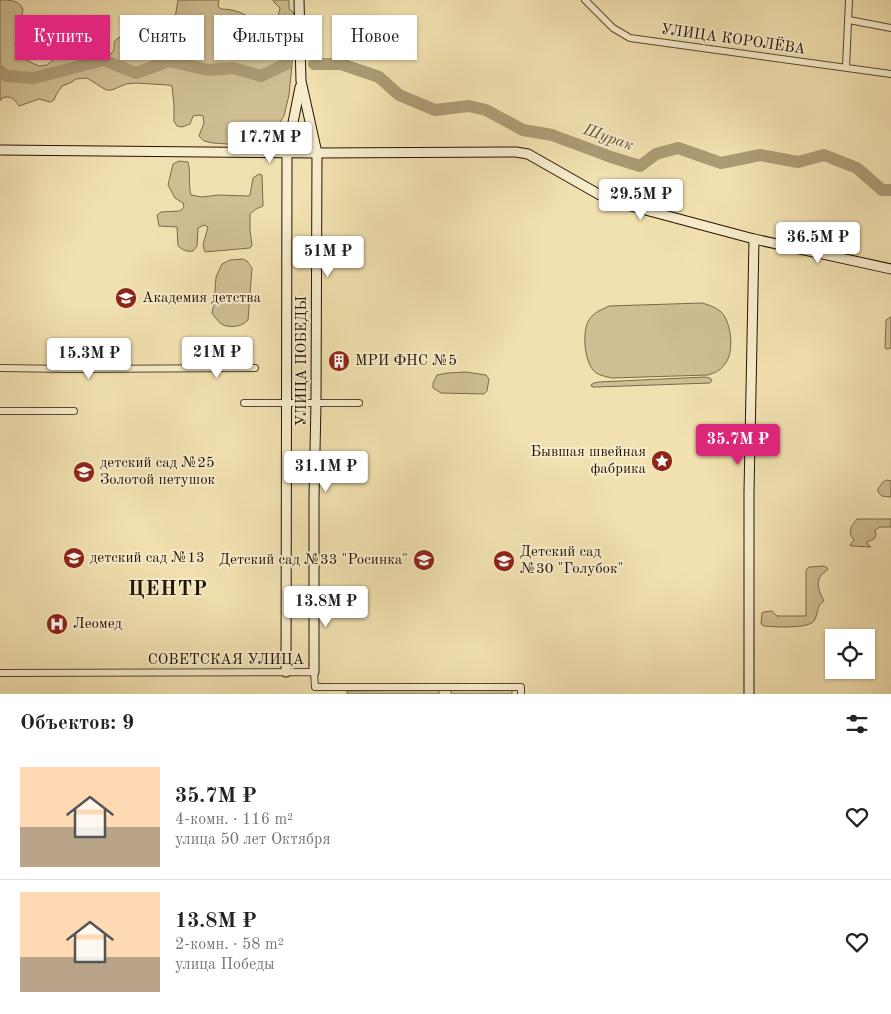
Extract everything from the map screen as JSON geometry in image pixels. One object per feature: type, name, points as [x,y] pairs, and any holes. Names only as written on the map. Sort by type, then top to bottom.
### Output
[{"type":"street","name":"УЛИЦА ПОБЕДЫ","points":[[299,0],[301,81],[317,153],[314,672]]},
{"type":"street","name":"УЛИЦА КОРОЛЁВА","points":[[585,0],[613,28],[630,38],[891,74]]},
{"type":"street","points":[[846,67],[849,0]]},
{"type":"street","points":[[849,20],[891,28]]},
{"type":"street","name":"УЛИЦА ПОБЕДЫ","points":[[286,672],[287,153],[301,81]]},
{"type":"street","points":[[0,150],[287,153],[516,152],[528,154],[600,195],[623,204],[754,239],[890,269]]},
{"type":"street","points":[[749,694],[749,492],[754,239]]},
{"type":"street","points":[[0,368],[255,368]]},
{"type":"street","points":[[244,403],[359,403]]},
{"type":"street","points":[[0,410],[74,411]]},
{"type":"street","name":"СОВЕТСКАЯ УЛИЦА","points":[[0,673],[314,672],[315,687],[521,687],[521,694]]},
{"type":"shaded area","points":[[0,0],[14,1],[20,4],[23,10],[22,15],[15,15],[15,60],[27,60],[39,66],[47,65],[53,60],[110,60],[115,40],[120,37],[120,60],[204,60],[204,15],[176,15],[178,0],[219,0],[218,6],[221,9],[245,15],[214,15],[214,60],[292,60],[289,95],[284,116],[270,138],[253,145],[204,141],[199,136],[204,123],[203,116],[199,115],[193,116],[190,124],[182,127],[177,126],[174,121],[172,86],[168,85],[136,83],[106,90],[87,78],[76,79],[62,86],[54,100],[50,102],[39,99],[19,106],[10,97],[2,98],[0,101]]},
{"type":"shaded area","points":[[273,0],[289,0],[289,9],[294,15],[278,15],[280,8]]},
{"type":"shaded area","points":[[179,161],[188,162],[191,195],[202,197],[218,195],[248,196],[250,195],[253,178],[259,174],[262,175],[263,206],[250,214],[252,245],[250,248],[205,252],[203,245],[208,227],[204,225],[198,228],[197,246],[193,251],[186,251],[178,246],[177,227],[159,226],[157,215],[161,212],[180,211],[184,207],[183,203],[175,198],[168,185],[173,164]]},
{"type":"shaded area","points":[[243,259],[252,268],[248,320],[239,326],[231,327],[220,323],[212,313],[216,277],[222,264],[230,260]]},
{"type":"shaded area","points":[[702,303],[720,311],[727,322],[731,338],[730,353],[724,365],[717,372],[708,375],[611,378],[597,373],[590,365],[586,352],[585,331],[589,320],[598,312],[609,306]]},
{"type":"shaded area","points":[[890,317],[891,348],[887,349],[885,348],[886,320]]},
{"type":"shaded area","points":[[466,372],[486,375],[489,379],[487,391],[484,394],[441,393],[433,388],[437,375]]},
{"type":"shaded area","points":[[705,377],[712,380],[710,383],[596,387],[591,385],[599,382]]},
{"type":"shaded area","points":[[891,481],[891,497],[882,496],[878,492],[883,482]]},
{"type":"shaded area","points":[[857,519],[891,519],[891,527],[880,527],[875,530],[876,535],[874,539],[867,542],[871,547],[852,546],[850,545],[854,540],[851,529]]},
{"type":"shaded area","points":[[823,566],[828,569],[819,578],[818,585],[824,601],[821,603],[816,618],[811,624],[775,627],[761,624],[762,613],[764,612],[772,611],[777,616],[806,616],[806,570],[809,567]]},
{"type":"shaded area","points":[[451,689],[512,689],[512,694],[451,694]]},
{"type":"shaded area","points":[[439,690],[439,694],[347,694],[347,691]]},
{"type":"waterway","name":"Шурак","points":[[0,71],[6,76],[34,78],[103,60],[136,73],[169,61],[208,70],[233,68],[261,76],[286,64]]},
{"type":"waterway","name":"Шурак","points":[[314,64],[341,64],[379,77],[399,95],[435,110],[469,106],[486,110],[523,130],[552,135],[640,166],[656,154],[678,148],[721,163],[760,155],[798,162],[824,155],[857,168],[882,190],[891,190]]},
{"type":"place","name":"Академия детства","points":[[126,298]]},
{"type":"place","name":"МРИ ФНС №5","points":[[339,361]]},
{"type":"place","name":"Бывшая швейная фабрика","points":[[662,461]]},
{"type":"place","name":"детский сад №25 Золотой петушок","points":[[84,472]]},
{"type":"place","name":"детский сад №13","points":[[74,558]]},
{"type":"place","name":"Детский сад №33 \"Росинка\"","points":[[424,560]]},
{"type":"place","name":"Детский сад №30 \"Голубок\"","points":[[504,561]]},
{"type":"place","name":"Леомед","points":[[57,624]]},
{"type":"district","name":"ЦЕНТР","points":[[168,590]]}]
